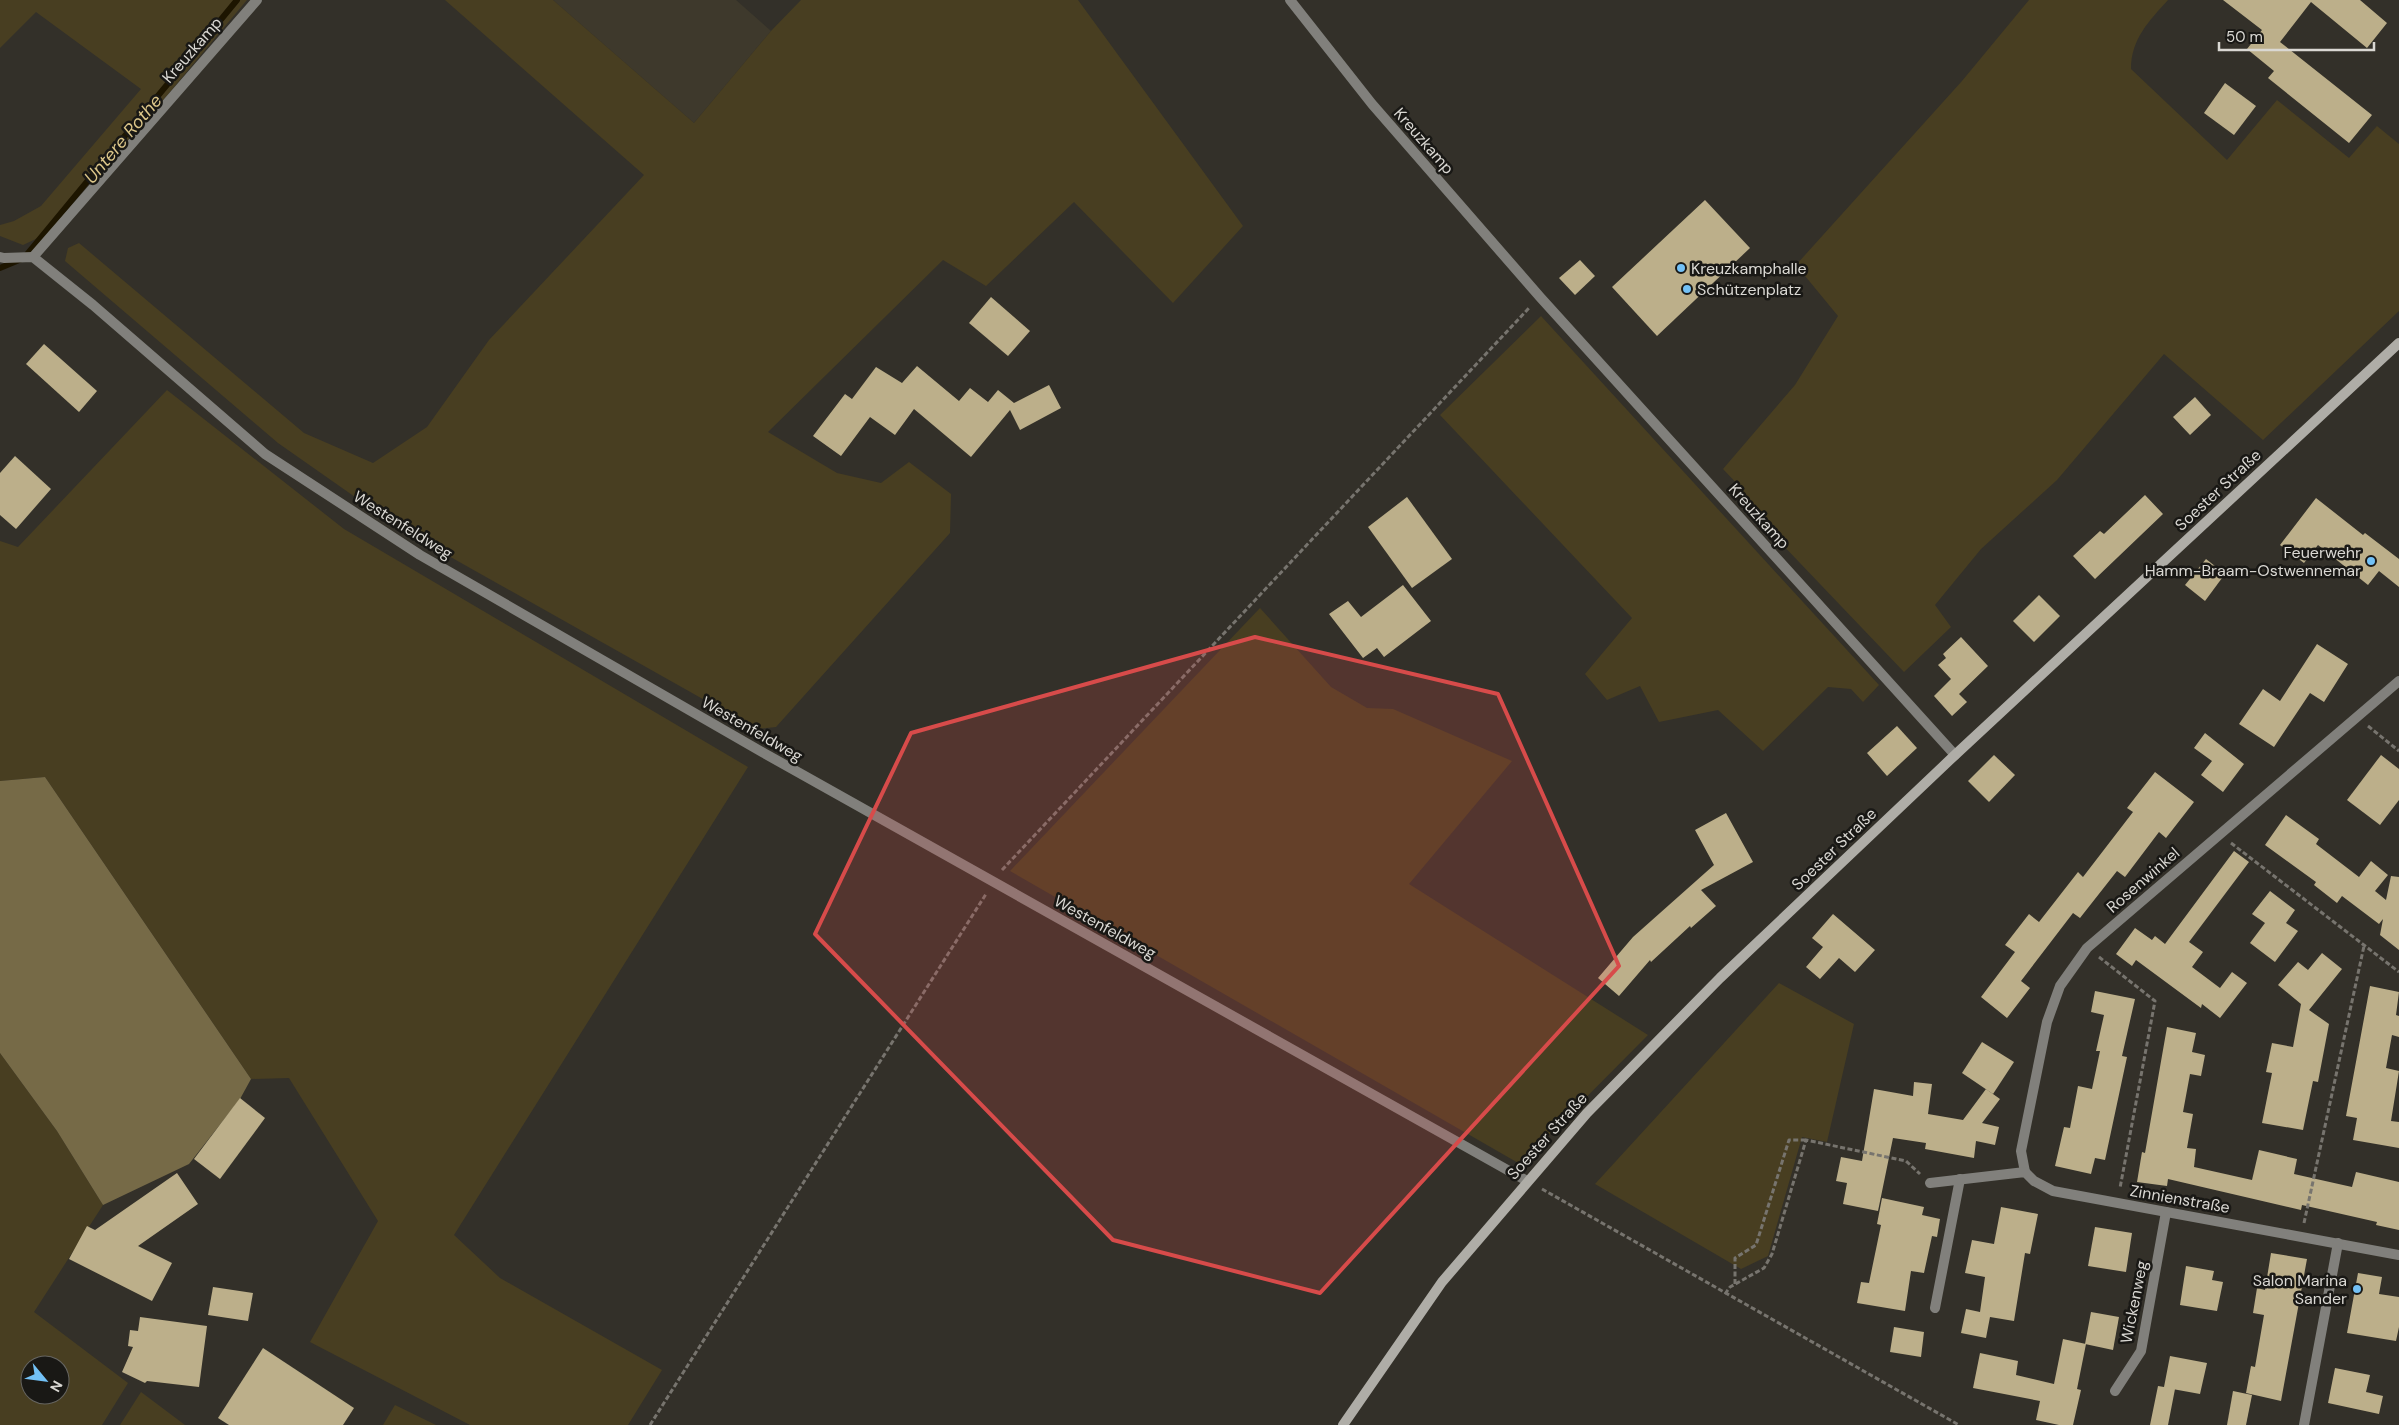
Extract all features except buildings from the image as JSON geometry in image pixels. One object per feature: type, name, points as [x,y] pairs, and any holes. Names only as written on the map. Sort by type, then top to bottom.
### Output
[{"type":"main road","name":"Soester Straße","points":[[1343,1425],[1442,1282],[1587,1113],[1720,978],[1955,755],[2399,343]]},
{"type":"street","name":"Kreuzkamp","points":[[33,257],[257,0]]},
{"type":"street","name":"Kreuzkamp","points":[[1290,0],[1372,104],[1540,296],[1955,755]]},
{"type":"street","points":[[2,258],[33,257]]},
{"type":"street","name":"Westenfeldweg","points":[[33,257],[94,305],[265,454],[420,555],[992,881],[1527,1181]]},
{"type":"street","name":"Rosenwinkel","points":[[2025,1172],[2021,1151],[2047,1022],[2060,986],[2087,948],[2399,681]]},
{"type":"street","points":[[1930,1183],[2025,1172]]},
{"type":"street","name":"Zinnienstraße","points":[[2025,1172],[2034,1181],[2053,1191],[2399,1255]]},
{"type":"street","points":[[1935,1308],[1960,1179]]},
{"type":"street","name":"Wickenweg","points":[[2116,1391],[2141,1351],[2166,1212]]},
{"type":"street","points":[[2304,1425],[2338,1243]]},
{"type":"path","points":[[650,1425],[970,921],[992,881],[1540,296]]},
{"type":"path","points":[[2357,717],[2399,751]]},
{"type":"path","points":[[2220,834],[2399,972]]},
{"type":"path","points":[[2301,1236],[2364,946]]},
{"type":"path","points":[[2087,948],[2155,1001],[2117,1203]]},
{"type":"path","points":[[1735,1284],[1735,1258],[1756,1245],[1789,1140],[1806,1140],[1906,1161],[1930,1183]]},
{"type":"path","points":[[1725,1294],[1735,1284],[1764,1268],[1772,1254],[1806,1140]]},
{"type":"path","points":[[1527,1181],[1959,1425]]},
{"type":"highlighted area","points":[[1255,637],[1498,694],[1619,966],[1320,1293],[1113,1240],[815,934],[911,733]]},
{"type":"shaded area","points":[[0,0],[247,0],[143,124],[40,237],[23,245],[0,236],[0,225],[14,221],[41,206],[141,89],[36,12],[0,48]]},
{"type":"shaded area","points":[[445,0],[553,0],[694,123],[771,31],[801,0],[1078,0],[1243,226],[1173,303],[1074,202],[986,286],[943,260],[768,432],[837,473],[881,483],[909,462],[951,494],[950,533],[776,727],[756,729],[431,546],[385,518],[278,443],[65,261],[68,248],[79,243],[304,433],[373,463],[427,427],[489,340],[644,175]]},
{"type":"shaded area","points":[[553,0],[736,0],[771,31],[694,123]]},
{"type":"shaded area","points":[[2029,0],[2168,0],[2142,31],[2134,49],[2131,69],[2227,160],[2277,100],[2349,158],[2377,126],[2399,144],[2399,311],[2263,440],[2164,354],[2057,480],[1981,549],[1935,605],[1951,627],[1904,672],[1735,495],[1741,488],[1723,469],[1795,385],[1838,316],[1796,265],[1962,81]]},
{"type":"shaded area","points":[[1541,316],[1879,685],[1863,702],[1851,689],[1828,687],[1763,751],[1718,710],[1659,722],[1640,686],[1607,700],[1585,674],[1632,618],[1440,415]]},
{"type":"shaded area","points":[[167,390],[344,529],[748,767],[454,1235],[500,1278],[662,1370],[628,1425],[470,1425],[310,1342],[378,1221],[289,1078],[251,1079],[45,777],[0,781],[0,541],[18,547]]},
{"type":"shaded area","points":[[1260,608],[1331,687],[1367,708],[1393,709],[1512,761],[1409,884],[1648,1035],[1520,1164],[1010,871]]},
{"type":"shaded area","points":[[45,777],[251,1079],[240,1099],[189,1164],[103,1205],[57,1131],[0,1053],[0,781]]},
{"type":"shaded area","points":[[1779,983],[1854,1024],[1827,1142],[1802,1137],[1768,1256],[1741,1269],[1595,1184]]},
{"type":"shaded area","points":[[0,1053],[57,1131],[103,1205],[34,1312],[128,1383],[102,1425],[0,1425]]},
{"type":"shaded area","points":[[141,1392],[185,1425],[120,1425]]},
{"type":"shaded area","points":[[395,1405],[436,1425],[383,1425]]},
{"type":"waterway","name":"Untere Rothe","points":[[0,268],[24,258],[237,0]]},
{"type":"place","name":"Kreuzkamphalle","points":[[1681,268]]},
{"type":"place","name":"Schützenplatz","points":[[1687,289]]},
{"type":"place","name":"Feuerwehr Hamm-Braam-Ostwennemar","points":[[2371,561]]},
{"type":"place","name":"Salon Marina Sander","points":[[2357,1289]]}]
